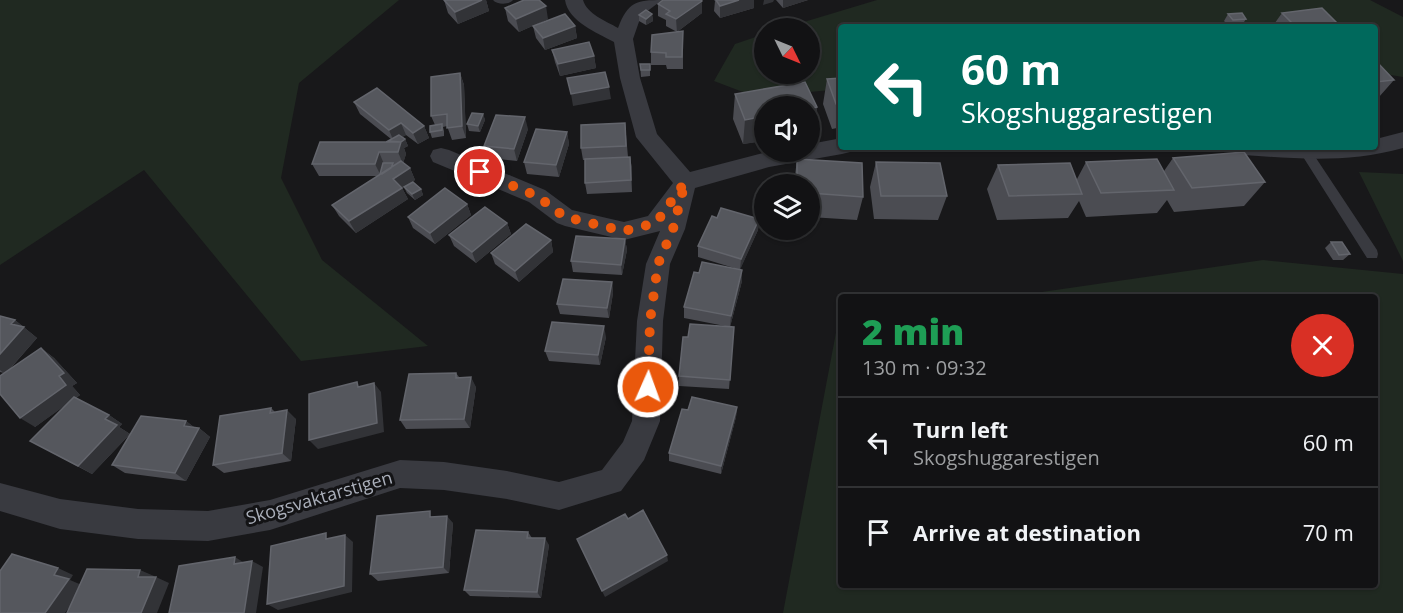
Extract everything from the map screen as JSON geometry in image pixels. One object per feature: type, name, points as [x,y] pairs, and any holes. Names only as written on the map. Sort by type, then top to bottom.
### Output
[{"type":"street","points":[[574,0],[575,6],[591,21],[624,39]]},
{"type":"street","points":[[653,0],[633,13],[624,39],[630,78],[647,136],[685,182]]},
{"type":"street","points":[[1378,148],[1403,140]]},
{"type":"street","points":[[441,156],[537,196],[565,217],[624,231],[656,223],[685,182],[769,159],[838,147]]},
{"type":"street","points":[[1281,150],[1319,154],[1359,150]]},
{"type":"street","name":"Skogsvaktarstigen","points":[[0,497],[60,514],[138,524],[208,526],[270,514],[400,474],[444,476],[507,484],[559,496],[611,481],[634,451],[646,422],[650,321],[658,264],[673,229],[685,182]]},
{"type":"lane","points":[[498,0],[508,0]]},
{"type":"lane","points":[[1306,152],[1372,254]]},
{"type":"shaded area","points":[[0,0],[399,0],[299,83],[281,178],[322,260],[428,346],[301,361],[144,170],[0,265]]},
{"type":"shaded area","points":[[877,0],[1370,0],[1403,17],[1403,77],[1378,72],[1378,24],[1322,24],[1317,20],[1291,24],[838,24],[838,89],[767,96],[754,96],[714,81],[735,44],[754,38],[754,84],[820,84],[820,18],[817,18]]},
{"type":"shaded area","points":[[1359,172],[1403,174],[1403,261]]},
{"type":"shaded area","points":[[1263,260],[1403,274],[1403,613],[783,613],[838,322],[838,588],[1378,588],[1378,294],[1028,294]]},
{"type":"building","points":[[444,0],[482,0],[455,12]]},
{"type":"building","points":[[524,0],[539,0],[546,6],[516,19],[505,8]]},
{"type":"building","points":[[663,0],[702,1],[676,19],[666,14],[670,11],[658,4]]},
{"type":"building","points":[[716,0],[739,0],[720,6]]},
{"type":"building","points":[[1322,8],[1338,24],[1293,24],[1282,13]]},
{"type":"building","points":[[646,10],[652,14],[646,19],[639,15]]},
{"type":"building","points":[[1242,13],[1246,19],[1233,20],[1228,14]]},
{"type":"building","points":[[565,14],[575,26],[543,38],[533,26]]},
{"type":"building","points":[[683,31],[682,57],[666,57],[666,53],[651,52],[652,35]]},
{"type":"building","points":[[589,42],[594,56],[558,64],[552,50]]},
{"type":"building","points":[[1378,63],[1394,80],[1378,82]]},
{"type":"building","points":[[640,64],[650,64],[650,70],[641,70]]},
{"type":"building","points":[[605,72],[609,87],[571,94],[567,78]]},
{"type":"building","points":[[460,73],[462,126],[447,128],[447,114],[431,116],[431,77]]},
{"type":"building","points":[[838,78],[838,104],[836,104],[827,79]]},
{"type":"building","points":[[806,84],[812,96],[754,96],[754,118],[745,120],[735,94]]},
{"type":"building","points":[[377,88],[424,126],[413,133],[401,123],[389,130],[354,102]]},
{"type":"building","points":[[472,113],[483,114],[478,126],[467,124]]},
{"type":"building","points":[[496,115],[525,117],[514,149],[484,146]]},
{"type":"building","points":[[625,123],[626,146],[581,148],[581,125]]},
{"type":"building","points":[[442,124],[442,130],[430,132],[430,126]]},
{"type":"building","points":[[536,129],[567,132],[556,165],[524,162]]},
{"type":"building","points":[[399,135],[405,139],[401,142],[388,141]]},
{"type":"building","points":[[320,142],[401,142],[398,152],[379,152],[375,164],[312,164]]},
{"type":"building","points":[[1244,152],[1265,182],[1192,188],[1173,158]]},
{"type":"building","points":[[630,157],[631,180],[585,183],[585,159]]},
{"type":"building","points":[[1157,159],[1174,190],[1101,193],[1086,162]]},
{"type":"building","points":[[820,160],[862,163],[863,197],[820,194],[820,174],[797,174],[797,162]]},
{"type":"building","points":[[401,161],[410,168],[393,179],[402,188],[349,221],[332,205]]},
{"type":"building","points":[[876,162],[940,163],[947,196],[881,196]]},
{"type":"building","points":[[383,163],[393,163],[391,168],[380,174]]},
{"type":"building","points":[[1070,163],[1082,194],[1009,196],[998,165]]},
{"type":"building","points":[[413,182],[421,189],[412,194],[404,187]]},
{"type":"building","points":[[445,188],[467,204],[430,233],[408,217]]},
{"type":"building","points":[[485,207],[507,223],[472,252],[449,235]]},
{"type":"building","points":[[721,208],[754,218],[754,230],[741,259],[698,246],[712,216],[717,218]]},
{"type":"building","points":[[526,224],[551,240],[515,271],[491,253]]},
{"type":"building","points":[[576,236],[625,239],[621,265],[571,261]]},
{"type":"building","points":[[1331,242],[1342,242],[1350,254],[1339,255]]},
{"type":"building","points":[[702,262],[742,270],[731,316],[684,307],[694,272],[699,273]]},
{"type":"building","points":[[563,279],[612,282],[607,308],[557,304]]},
{"type":"building","points":[[0,316],[15,320],[11,324],[24,327],[0,354]]},
{"type":"building","points":[[552,322],[604,326],[598,355],[545,351]]},
{"type":"building","points":[[690,324],[734,327],[730,380],[679,376],[683,337],[688,337]]},
{"type":"building","points":[[41,348],[64,373],[59,376],[66,385],[20,418],[0,394],[0,376]]},
{"type":"building","points":[[456,373],[456,378],[471,377],[464,419],[400,420],[409,374]]},
{"type":"building","points":[[357,382],[358,387],[374,383],[377,423],[309,440],[309,394]]},
{"type":"building","points":[[74,397],[109,415],[105,419],[117,425],[78,466],[30,441]]},
{"type":"building","points":[[692,397],[737,407],[721,466],[669,453],[682,409],[688,410]]},
{"type":"building","points":[[271,408],[270,413],[287,410],[282,453],[213,465],[220,416]]},
{"type":"building","points":[[141,416],[186,421],[184,426],[199,428],[175,473],[112,465]]},
{"type":"building","points":[[643,510],[667,555],[602,591],[577,539],[625,514],[628,519]]},
{"type":"building","points":[[430,511],[430,517],[447,516],[443,567],[370,574],[377,516]]},
{"type":"building","points":[[476,530],[528,532],[527,538],[545,538],[537,592],[464,590]]},
{"type":"building","points":[[326,533],[326,539],[345,535],[344,586],[267,604],[271,546]]},
{"type":"building","points":[[12,554],[58,568],[54,575],[69,579],[45,613],[0,613],[0,571]]},
{"type":"building","points":[[235,557],[234,564],[252,561],[244,613],[169,613],[179,566]]},
{"type":"building","points":[[87,569],[140,570],[138,577],[156,577],[141,613],[67,613]]},
{"type":"route","points":[[480,172],[537,196],[565,217],[624,231],[656,223],[685,182],[673,229],[658,264],[650,321],[648,387]]}]
